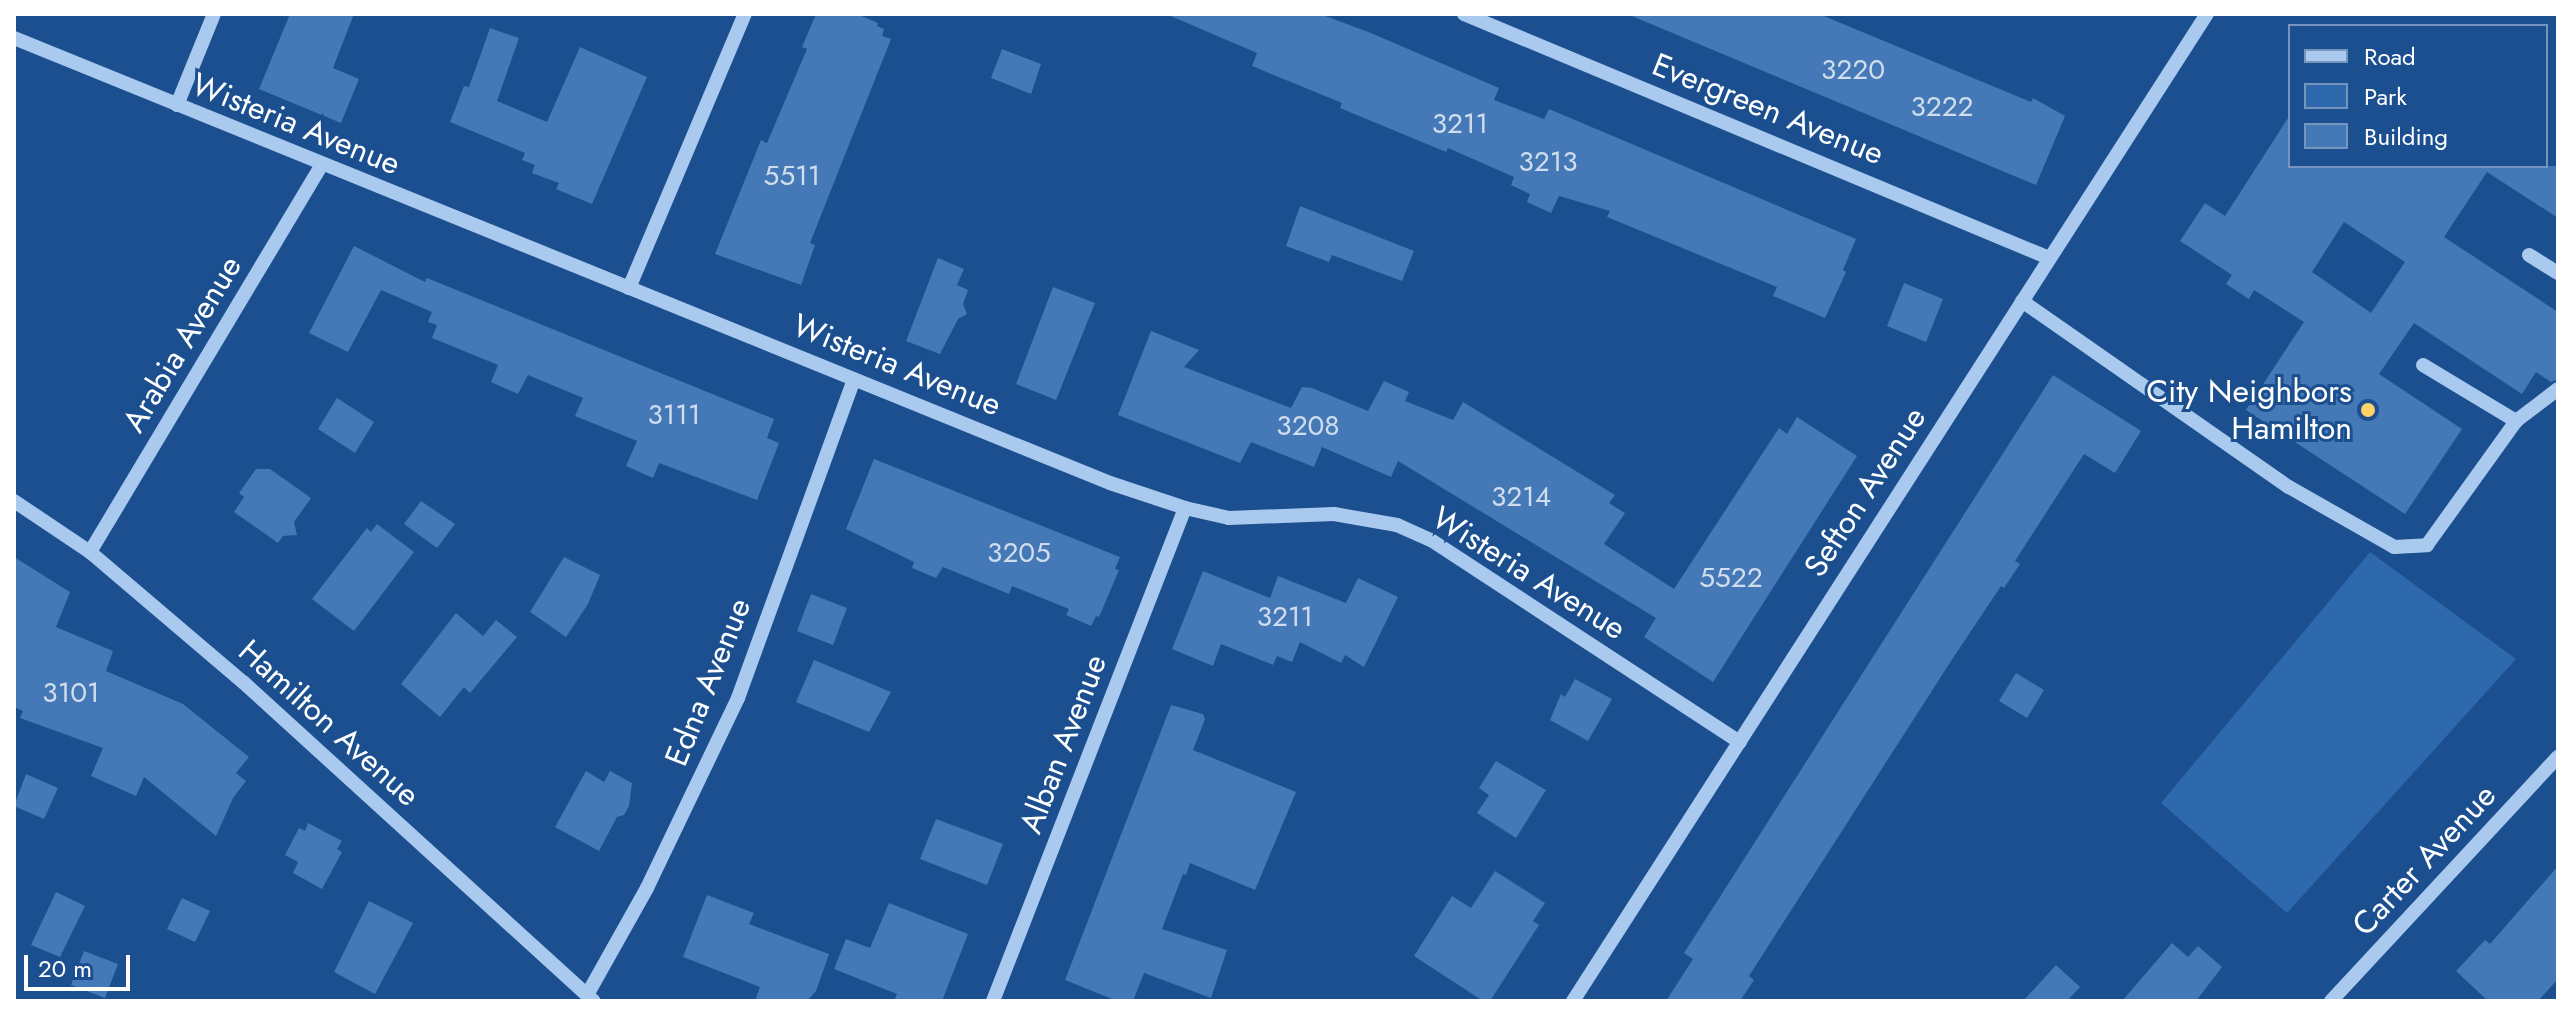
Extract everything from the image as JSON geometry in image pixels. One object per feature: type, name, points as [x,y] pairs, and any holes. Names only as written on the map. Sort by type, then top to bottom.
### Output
[{"type":"street","points":[[177,105],[214,14]]},
{"type":"street","points":[[629,288],[745,14]]},
{"type":"street","name":"Evergreen Avenue","points":[[1464,14],[2049,258]]},
{"type":"street","name":"Sefton Avenue","points":[[1573,1001],[1898,490],[2158,95],[2207,14]]},
{"type":"street","name":"Wisteria Avenue","points":[[14,38],[1110,483],[1185,508],[1229,518],[1334,514],[1397,525],[1431,540],[1740,742]]},
{"type":"street","name":"Arabia Avenue","points":[[90,552],[322,165]]},
{"type":"street","points":[[2529,255],[2558,273]]},
{"type":"street","points":[[2022,301],[2289,487],[2394,547],[2427,545],[2516,421],[2558,389]]},
{"type":"street","points":[[2423,365],[2516,421]]},
{"type":"street","name":"Edna Avenue","points":[[591,998],[738,698],[854,379]]},
{"type":"street","name":"Hamilton Avenue","points":[[14,501],[90,552],[243,682],[591,998]]},
{"type":"street","name":"Alban Avenue","points":[[993,1001],[1185,508]]},
{"type":"street","name":"Carter Avenue","points":[[2331,1001],[2558,757]]},
{"type":"green space","points":[[2370,552],[2516,659],[2287,913],[2161,803]]},
{"type":"building","points":[[290,14],[354,14],[333,68],[359,79],[341,123],[259,89]]},
{"type":"building","points":[[816,14],[857,14],[878,23],[877,26],[884,29],[882,36],[891,39],[810,243],[815,245],[801,285],[715,254],[761,140],[767,143],[807,49],[802,47]]},
{"type":"building","points":[[1166,14],[1320,14],[1371,33],[1499,88],[1494,100],[1544,119],[1549,109],[1856,239],[1843,270],[1846,272],[1825,318],[1773,296],[1777,287],[1607,217],[1610,211],[1559,196],[1551,213],[1527,202],[1530,194],[1511,185],[1514,177],[1448,148],[1446,152],[1340,108],[1342,103],[1252,66],[1257,53]]},
{"type":"building","points":[[1627,14],[1819,14],[2031,102],[2033,98],[2065,116],[2036,185]]},
{"type":"building","points":[[490,28],[519,38],[497,101],[547,122],[580,47],[647,77],[592,204],[556,189],[559,183],[532,173],[535,165],[522,160],[525,153],[450,122],[464,86],[469,87]]},
{"type":"building","points":[[1002,49],[1041,64],[1031,94],[991,78]]},
{"type":"building","name":"City Neighbors Hamilton","points":[[2288,118],[2288,168],[2558,166],[2558,218],[2487,172],[2444,237],[2558,312],[2558,379],[2551,382],[2536,372],[2522,394],[2414,323],[2379,374],[2462,429],[2405,514],[2246,410],[2304,322],[2254,290],[2249,299],[2226,284],[2232,275],[2180,241],[2205,203],[2225,216]],"holes":[[[2344,222],[2405,262],[2371,313],[2312,272]]]},
{"type":"building","points":[[1300,206],[1414,251],[1402,281],[1332,255],[1329,262],[1286,246]]},
{"type":"building","points":[[354,246],[425,282],[427,278],[774,419],[767,438],[779,443],[757,500],[659,463],[653,478],[626,466],[637,441],[575,416],[583,398],[528,375],[518,394],[491,382],[498,365],[432,338],[437,325],[428,322],[432,312],[381,290],[348,352],[309,333]]},
{"type":"building","points":[[938,258],[964,269],[957,285],[968,290],[963,304],[967,314],[958,319],[940,354],[906,341]]},
{"type":"building","points":[[1904,283],[1943,299],[1926,342],[1887,326]]},
{"type":"building","points":[[1053,287],[1095,303],[1056,400],[1016,384]]},
{"type":"building","points":[[1151,331],[1199,350],[1184,367],[1291,408],[1302,387],[1312,388],[1368,411],[1384,381],[1409,392],[1405,401],[1453,420],[1463,402],[1615,495],[1609,503],[1625,513],[1604,544],[1674,589],[1779,428],[1787,434],[1797,417],[1857,456],[1713,682],[1644,637],[1656,618],[1398,461],[1391,477],[1322,447],[1314,467],[1251,442],[1240,463],[1118,415]]},
{"type":"building","points":[[2053,375],[2141,431],[2115,473],[2084,454],[2015,561],[2020,564],[2004,588],[2001,586],[1951,661],[1749,976],[1754,980],[1740,1001],[1666,1001],[1693,959],[1684,953]]},
{"type":"building","points":[[337,398],[374,422],[355,453],[318,429]]},
{"type":"building","points":[[874,459],[1120,557],[1115,569],[1119,570],[1099,617],[1096,616],[1091,626],[1066,615],[1069,609],[1012,586],[1009,594],[943,567],[936,578],[912,568],[914,562],[846,529]]},
{"type":"building","points":[[256,469],[270,469],[311,498],[294,522],[297,535],[283,536],[278,543],[234,512],[244,497],[239,493]]},
{"type":"building","points":[[421,501],[455,524],[437,548],[404,524]]},
{"type":"building","points":[[377,524],[414,552],[354,631],[312,599],[367,528],[371,532]]},
{"type":"building","points":[[14,557],[70,592],[56,627],[113,651],[106,671],[183,704],[249,757],[236,773],[246,781],[233,798],[216,836],[144,777],[136,796],[91,776],[103,748],[20,718],[23,711],[14,707]]},
{"type":"building","points":[[564,557],[600,575],[588,604],[566,637],[530,612]]},
{"type":"building","points":[[1203,571],[1270,598],[1278,576],[1346,603],[1358,578],[1398,597],[1364,667],[1345,655],[1341,663],[1300,642],[1292,662],[1277,656],[1273,665],[1221,644],[1213,666],[1172,649]]},
{"type":"building","points":[[811,594],[847,608],[833,645],[797,631]]},
{"type":"building","points":[[456,613],[483,636],[496,620],[517,637],[470,693],[464,687],[440,717],[401,684]]},
{"type":"building","points":[[814,660],[891,692],[869,732],[796,702]]},
{"type":"building","points":[[2016,673],[2044,690],[2027,718],[1999,701]]},
{"type":"building","points":[[1575,679],[1612,699],[1588,741],[1550,720],[1561,694],[1565,697]]},
{"type":"building","points":[[1171,705],[1203,714],[1205,719],[1193,750],[1296,792],[1255,890],[1190,863],[1186,875],[1183,874],[1162,929],[1227,950],[1211,998],[1144,973],[1133,1001],[1117,1001],[1065,980]]},
{"type":"building","points":[[1496,761],[1546,790],[1516,838],[1477,813],[1489,795],[1479,788]]},
{"type":"building","points":[[586,771],[604,782],[610,771],[632,783],[629,806],[624,815],[617,817],[599,851],[555,827]]},
{"type":"building","points":[[26,774],[58,788],[44,819],[14,806]]},
{"type":"building","points":[[936,819],[1003,844],[987,885],[920,859]]},
{"type":"building","points":[[308,823],[342,841],[337,849],[342,852],[322,889],[293,873],[298,862],[285,855],[299,828],[305,831]]},
{"type":"building","points":[[2558,866],[2558,979],[2538,1001],[2488,1001],[2456,971],[2485,940],[2490,944]]},
{"type":"building","points":[[1495,871],[1545,903],[1533,921],[1539,925],[1490,1001],[1483,1001],[1414,956],[1452,896],[1471,908]]},
{"type":"building","points":[[56,892],[85,906],[60,957],[31,945]]},
{"type":"building","points":[[707,895],[754,913],[749,924],[829,954],[816,991],[807,1001],[755,1001],[760,987],[683,957]]},
{"type":"building","points":[[182,898],[210,911],[195,942],[167,929]]},
{"type":"building","points":[[369,901],[413,923],[375,994],[334,972]]},
{"type":"building","points":[[889,903],[968,934],[942,1001],[894,1001],[897,994],[834,969],[846,939],[870,948]]},
{"type":"building","points":[[2172,943],[2188,957],[2198,946],[2222,967],[2196,1001],[2122,1001]]},
{"type":"building","points":[[84,951],[118,964],[105,998],[71,985]]},
{"type":"building","points":[[2056,965],[2080,987],[2067,1001],[2023,1001]]},
{"type":"place","name":"City Neighbors Hamilton","points":[[2368,410]]}]
